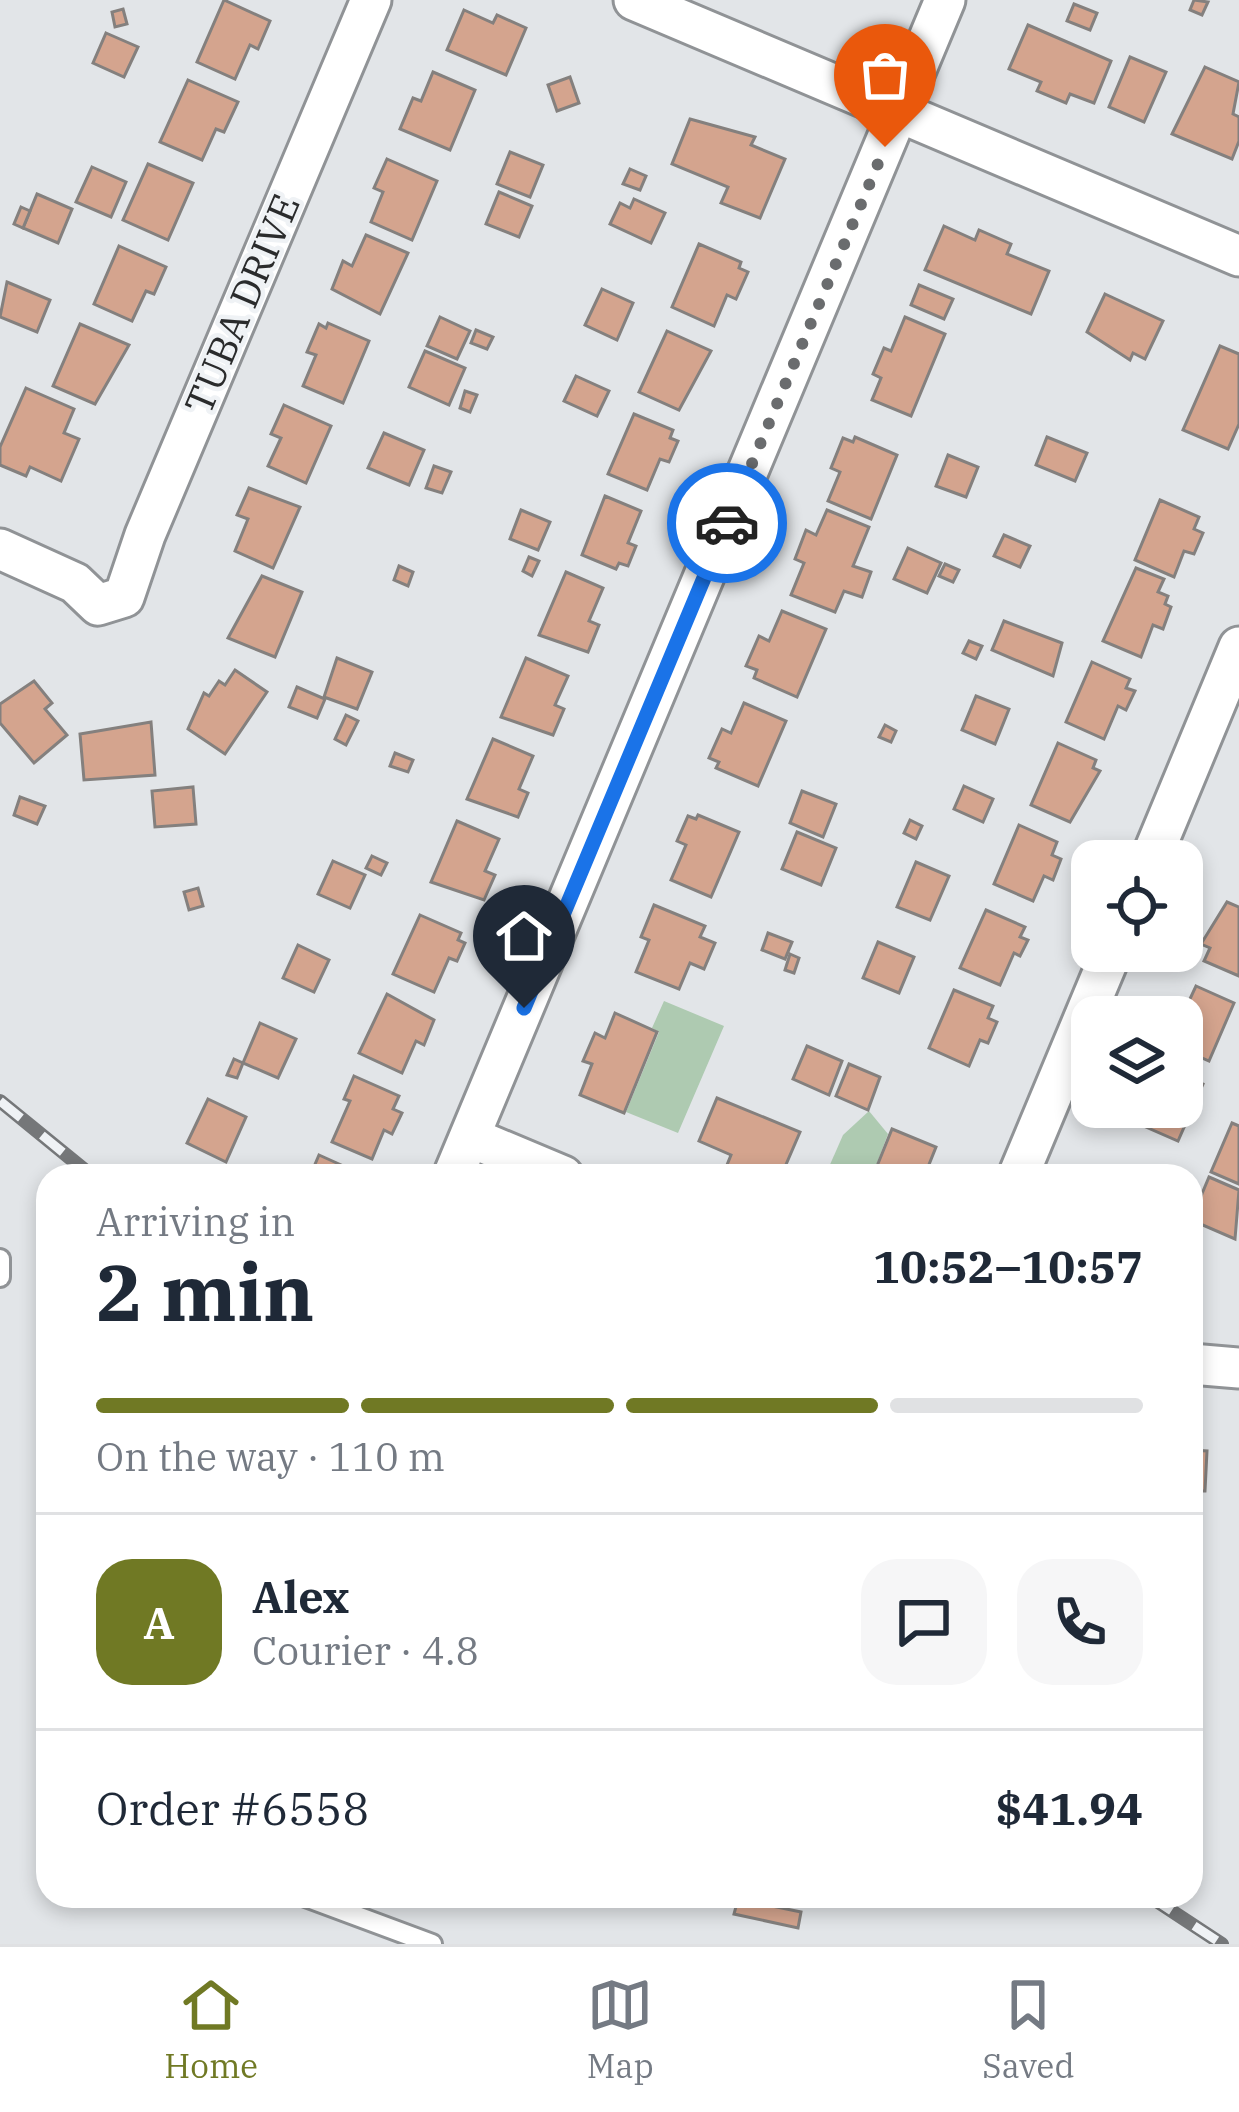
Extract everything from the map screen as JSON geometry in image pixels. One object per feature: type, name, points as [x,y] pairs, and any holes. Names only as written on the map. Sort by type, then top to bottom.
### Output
[{"type":"street","name":"TUBA DRIVE","points":[[0,549],[75,583],[98,605],[124,597],[145,536],[371,0]]},
{"type":"street","points":[[634,0],[1239,256]]},
{"type":"street","points":[[458,1164],[944,0]]},
{"type":"street","points":[[1159,840],[1239,647]]},
{"type":"street","points":[[1023,1164],[1103,972]]},
{"type":"street","points":[[470,1137],[534,1164]]},
{"type":"street","points":[[1203,1365],[1239,1368]]},
{"type":"lane","points":[[0,1259],[0,1277]]},
{"type":"lane","points":[[336,1908],[433,1944]]},
{"type":"green space","points":[[664,1001],[724,1026],[678,1133],[626,1112],[659,1032],[652,1028]]},
{"type":"green space","points":[[869,1111],[888,1134],[877,1164],[830,1164],[843,1135]]},
{"type":"building","points":[[224,0],[270,21],[258,49],[250,45],[235,79],[197,62]]},
{"type":"building","points":[[1194,0],[1208,2],[1202,15],[1190,10]]},
{"type":"building","points":[[1074,4],[1097,13],[1090,30],[1067,21]]},
{"type":"building","points":[[123,9],[127,24],[115,27],[112,12]]},
{"type":"building","points":[[464,10],[493,23],[497,15],[526,28],[506,75],[447,50]]},
{"type":"building","points":[[1028,25],[1111,61],[1094,103],[1070,94],[1066,103],[1037,91],[1041,82],[1009,69]]},
{"type":"building","points":[[106,33],[138,47],[124,77],[93,63]]},
{"type":"building","points":[[1130,57],[1166,72],[1144,122],[1109,107]]},
{"type":"building","points":[[1205,67],[1239,82],[1233,114],[1239,117],[1239,141],[1232,159],[1172,134]]},
{"type":"building","points":[[433,72],[475,90],[450,150],[400,129],[413,98],[421,101]]},
{"type":"building","points":[[570,77],[579,103],[557,111],[548,85]]},
{"type":"building","points":[[188,80],[238,102],[224,132],[216,129],[202,160],[160,142]]},
{"type":"building","points":[[690,119],[755,137],[751,145],[785,159],[760,218],[721,203],[728,187],[672,164]]},
{"type":"building","points":[[510,152],[543,165],[530,197],[497,184]]},
{"type":"building","points":[[387,159],[437,181],[412,240],[371,222],[383,192],[374,188]]},
{"type":"building","points":[[148,164],[193,183],[168,240],[123,220]]},
{"type":"building","points":[[92,167],[126,182],[111,217],[76,202]]},
{"type":"building","points":[[630,169],[646,176],[640,190],[623,184]]},
{"type":"building","points":[[499,192],[532,206],[519,237],[486,224]]},
{"type":"building","points":[[37,194],[72,209],[58,243],[23,228]]},
{"type":"building","points":[[634,199],[665,213],[651,243],[610,224],[620,203],[630,208]]},
{"type":"building","points":[[21,207],[30,211],[23,228],[14,224]]},
{"type":"building","points":[[944,226],[975,240],[979,230],[1011,244],[1007,254],[1049,271],[1031,314],[925,270]]},
{"type":"building","points":[[366,235],[408,253],[380,314],[332,289],[343,261],[352,266]]},
{"type":"building","points":[[699,244],[741,262],[739,268],[748,272],[736,299],[727,295],[714,326],[672,307]]},
{"type":"building","points":[[119,246],[166,267],[154,294],[146,291],[132,321],[94,304]]},
{"type":"building","points":[[7,282],[50,300],[37,332],[0,317]]},
{"type":"building","points":[[919,285],[953,299],[944,319],[911,305]]},
{"type":"building","points":[[602,289],[633,303],[617,340],[585,325]]},
{"type":"building","points":[[1105,294],[1163,321],[1145,359],[1133,353],[1130,360],[1087,332]]},
{"type":"building","points":[[440,317],[470,331],[457,359],[427,346]]},
{"type":"building","points":[[905,317],[945,334],[911,416],[872,400],[881,378],[873,374],[884,348],[891,351]]},
{"type":"building","points":[[328,323],[369,341],[343,403],[303,386],[316,355],[307,352],[319,324],[326,328]]},
{"type":"building","points":[[80,324],[129,345],[95,404],[53,386]]},
{"type":"building","points":[[476,330],[493,337],[487,349],[471,343]]},
{"type":"building","points":[[667,331],[711,351],[679,410],[639,392]]},
{"type":"building","points":[[1220,346],[1239,354],[1239,424],[1228,449],[1183,430]]},
{"type":"building","points":[[425,351],[465,368],[449,405],[409,387]]},
{"type":"building","points":[[576,376],[609,391],[597,416],[564,401]]},
{"type":"building","points":[[26,388],[74,409],[64,433],[79,439],[61,481],[30,467],[26,476],[0,465],[0,447]]},
{"type":"building","points":[[465,391],[477,395],[470,412],[460,408]]},
{"type":"building","points":[[284,405],[331,426],[306,483],[268,466],[281,438],[271,434]]},
{"type":"building","points":[[634,414],[673,430],[670,438],[678,441],[669,462],[660,459],[647,490],[608,474]]},
{"type":"building","points":[[384,433],[424,450],[409,485],[368,468]]},
{"type":"building","points":[[855,437],[897,455],[871,519],[828,501],[840,472],[831,468],[843,438],[853,442]]},
{"type":"building","points":[[1047,437],[1087,453],[1075,481],[1036,465]]},
{"type":"building","points":[[948,455],[978,467],[966,497],[936,486]]},
{"type":"building","points":[[434,466],[451,472],[442,493],[426,488]]},
{"type":"building","points":[[249,488],[300,507],[273,568],[235,551],[248,519],[237,515]]},
{"type":"building","points":[[605,496],[641,511],[628,543],[636,546],[628,566],[619,563],[616,569],[582,555]]},
{"type":"building","points":[[1160,500],[1199,517],[1194,529],[1203,533],[1194,554],[1184,551],[1174,577],[1135,560]]},
{"type":"building","points":[[521,510],[550,522],[538,550],[510,539]]},
{"type":"building","points":[[827,510],[869,527],[853,566],[871,572],[862,597],[844,591],[835,612],[791,595],[804,563],[795,559],[806,530],[816,535]]},
{"type":"building","points":[[1004,535],[1030,546],[1020,567],[994,556]]},
{"type":"building","points":[[908,548],[941,563],[927,593],[894,579]]},
{"type":"building","points":[[529,557],[539,561],[532,576],[523,571]]},
{"type":"building","points":[[945,564],[959,570],[953,582],[939,576]]},
{"type":"building","points":[[399,566],[413,572],[408,586],[394,580]]},
{"type":"building","points":[[1136,568],[1164,579],[1158,592],[1168,596],[1165,604],[1171,607],[1163,629],[1153,625],[1141,657],[1103,641]]},
{"type":"building","points":[[566,572],[603,588],[589,621],[599,625],[588,652],[539,635]]},
{"type":"building","points":[[262,576],[302,592],[275,657],[228,638]]},
{"type":"building","points":[[782,611],[826,629],[797,697],[754,678],[757,670],[746,666],[759,636],[769,641]]},
{"type":"building","points":[[1004,621],[1062,643],[1053,676],[992,650]]},
{"type":"building","points":[[969,641],[982,646],[976,659],[963,653]]},
{"type":"building","points":[[337,658],[372,672],[357,709],[324,697]]},
{"type":"building","points":[[526,658],[568,676],[555,705],[564,709],[553,735],[501,717]]},
{"type":"building","points":[[1092,662],[1130,679],[1126,688],[1135,691],[1126,710],[1118,706],[1104,739],[1066,722]]},
{"type":"building","points":[[235,670],[267,692],[225,754],[188,729],[204,693],[209,696],[219,681],[225,685]]},
{"type":"building","points":[[34,681],[52,703],[45,709],[67,735],[34,763],[0,723],[0,704]]},
{"type":"building","points":[[297,687],[325,699],[317,718],[289,707]]},
{"type":"building","points":[[976,696],[1009,709],[995,744],[962,730]]},
{"type":"building","points":[[744,703],[786,721],[758,786],[716,768],[719,762],[709,758],[722,729],[731,733]]},
{"type":"building","points":[[346,715],[358,721],[346,745],[335,739]]},
{"type":"building","points":[[151,722],[155,775],[84,780],[80,734]]},
{"type":"building","points":[[885,725],[896,731],[891,742],[879,737]]},
{"type":"building","points":[[493,739],[533,756],[519,789],[528,793],[518,817],[467,799]]},
{"type":"building","points":[[1058,743],[1096,760],[1093,768],[1100,771],[1070,822],[1031,805]]},
{"type":"building","points":[[395,753],[413,760],[408,772],[390,766]]},
{"type":"building","points":[[964,786],[993,799],[983,822],[954,809]]},
{"type":"building","points":[[193,787],[196,824],[155,827],[152,791]]},
{"type":"building","points":[[802,791],[836,804],[823,837],[790,823]]},
{"type":"building","points":[[20,797],[45,806],[37,824],[14,815]]},
{"type":"building","points":[[698,815],[739,832],[711,897],[671,880],[686,845],[677,841],[688,816],[696,819]]},
{"type":"building","points":[[910,820],[922,826],[916,839],[904,833]]},
{"type":"building","points":[[457,821],[499,839],[485,871],[495,875],[484,900],[431,882]]},
{"type":"building","points":[[1019,825],[1057,842],[1052,855],[1061,859],[1053,880],[1044,876],[1033,901],[994,884]]},
{"type":"building","points":[[797,832],[836,848],[821,885],[782,869]]},
{"type":"building","points":[[372,856],[387,863],[381,875],[366,868]]},
{"type":"building","points":[[333,861],[365,875],[350,908],[318,894]]},
{"type":"building","points":[[916,862],[949,876],[930,920],[897,907]]},
{"type":"building","points":[[198,888],[203,906],[189,910],[184,892]]},
{"type":"building","points":[[1227,902],[1239,907],[1239,976],[1204,961],[1210,948],[1203,941]]},
{"type":"building","points":[[654,905],[705,926],[700,937],[715,943],[704,969],[690,963],[679,989],[636,972],[649,940],[641,937]]},
{"type":"building","points":[[986,910],[1025,927],[1020,937],[1028,940],[1020,956],[1014,953],[1000,985],[960,968]]},
{"type":"building","points":[[420,915],[461,933],[458,940],[465,943],[457,961],[449,958],[434,992],[393,974]]},
{"type":"building","points":[[768,933],[792,942],[785,959],[762,950]]},
{"type":"building","points":[[878,942],[914,957],[899,993],[863,978]]},
{"type":"building","points":[[298,945],[329,960],[314,992],[283,978]]},
{"type":"building","points":[[790,954],[799,958],[794,973],[785,970]]},
{"type":"building","points":[[1196,986],[1234,1003],[1209,1061],[1203,1058],[1203,996],[1191,996]]},
{"type":"building","points":[[954,990],[993,1006],[988,1018],[997,1022],[988,1043],[980,1040],[969,1066],[929,1048]]},
{"type":"building","points":[[387,994],[434,1020],[424,1045],[416,1041],[402,1073],[359,1053]]},
{"type":"building","points":[[615,1013],[657,1032],[624,1113],[580,1095],[592,1064],[583,1061],[595,1033],[605,1038]]},
{"type":"building","points":[[260,1023],[296,1039],[278,1078],[243,1063]]},
{"type":"building","points":[[807,1046],[842,1061],[829,1095],[793,1079]]},
{"type":"building","points":[[234,1059],[243,1063],[237,1078],[227,1075]]},
{"type":"building","points":[[849,1064],[880,1077],[868,1110],[836,1096]]},
{"type":"building","points":[[354,1076],[399,1096],[393,1109],[402,1113],[392,1134],[384,1130],[372,1159],[332,1142],[350,1101],[344,1099]]},
{"type":"building","points":[[717,1098],[800,1132],[786,1164],[727,1164],[731,1155],[699,1141]]},
{"type":"building","points":[[208,1099],[246,1117],[226,1162],[187,1143]]},
{"type":"building","points":[[1232,1123],[1239,1126],[1239,1184],[1211,1172]]},
{"type":"building","points":[[1148,1128],[1184,1128],[1178,1141]]},
{"type":"building","points":[[892,1129],[936,1147],[929,1164],[878,1164]]},
{"type":"building","points":[[319,1155],[339,1164],[315,1164]]},
{"type":"building","points":[[1209,1177],[1239,1190],[1235,1239],[1203,1225],[1203,1191]]},
{"type":"building","points":[[1203,1451],[1207,1451],[1203,1491]]},
{"type":"building","points":[[736,1908],[801,1912],[798,1928],[734,1914]]},
{"type":"railway","points":[[0,1101],[77,1164]]},
{"type":"railway","points":[[1167,1908],[1222,1944]]},
{"type":"way so far","points":[[727,523],[885,147]]},
{"type":"route","points":[[524,1008],[727,523]]}]
